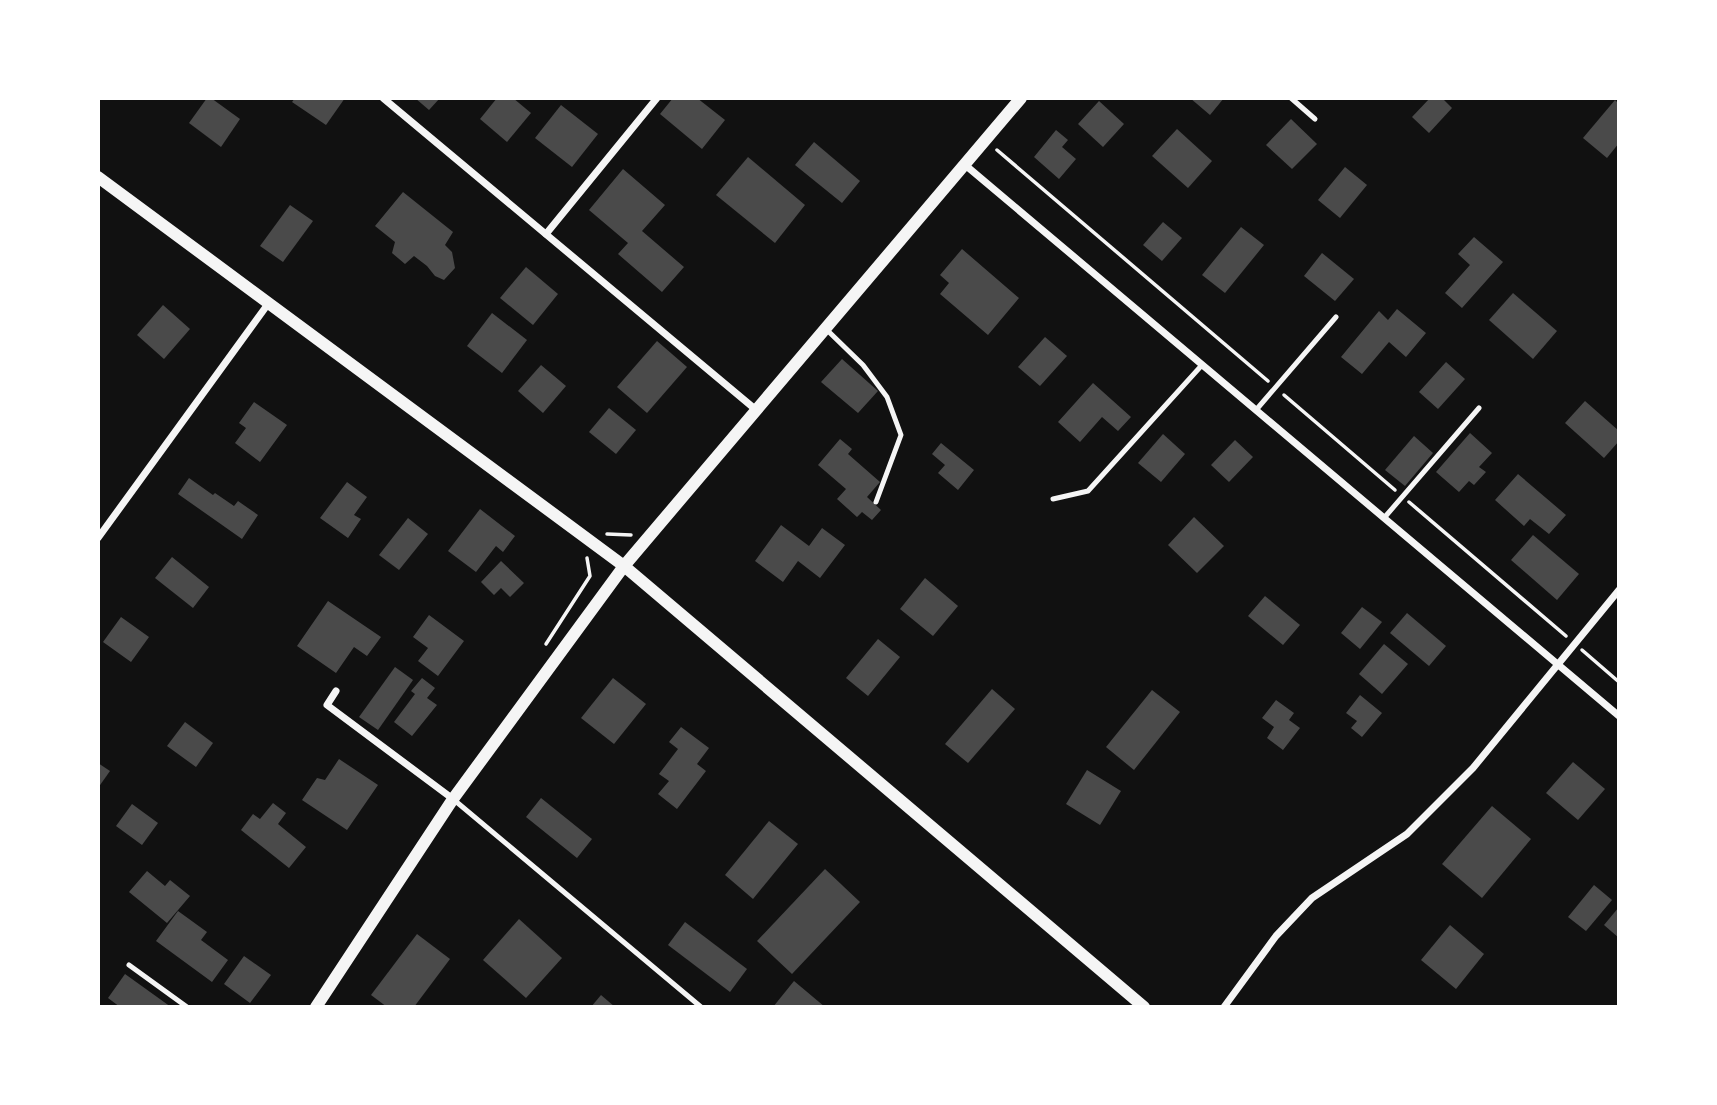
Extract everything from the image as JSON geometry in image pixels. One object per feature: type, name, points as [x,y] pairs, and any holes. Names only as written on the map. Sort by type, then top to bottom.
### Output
[{"type":"street","points":[[383,98],[755,409]]},
{"type":"street","points":[[546,234],[657,98]]},
{"type":"street","points":[[317,1007],[453,799],[624,566],[1021,98]]},
{"type":"street","points":[[964,164],[1619,716]]},
{"type":"street","points":[[98,177],[624,566],[1144,1007]]},
{"type":"street","points":[[98,538],[268,304]]},
{"type":"street","points":[[1224,1007],[1276,936],[1312,898],[1407,834],[1473,768],[1619,590]]},
{"type":"street","points":[[336,691],[327,705],[453,799]]},
{"type":"lane","points":[[1291,98],[1315,119]]},
{"type":"lane","points":[[1256,410],[1336,317]]},
{"type":"lane","points":[[825,328],[863,365],[887,397],[901,435],[876,502]]},
{"type":"lane","points":[[1053,499],[1088,491],[1202,365]]},
{"type":"lane","points":[[1384,518],[1479,408]]},
{"type":"lane","points":[[453,799],[701,1007]]},
{"type":"lane","points":[[129,965],[187,1007]]},
{"type":"path","points":[[603,534],[626,536],[640,531]]},
{"type":"building","points":[[207,98],[211,98],[240,119],[221,147],[189,123]]},
{"type":"building","points":[[295,98],[345,98],[326,125],[292,102]]},
{"type":"building","points":[[415,98],[440,98],[429,110]]},
{"type":"building","points":[[497,98],[513,98],[531,113],[507,142],[480,119]]},
{"type":"building","points":[[673,98],[697,98],[725,120],[702,149],[660,114]]},
{"type":"building","points":[[1190,98],[1224,98],[1210,115]]},
{"type":"building","points":[[1430,98],[1442,98],[1452,108],[1429,133],[1412,117]]},
{"type":"building","points":[[1615,100],[1619,104],[1619,143],[1607,158],[1583,138]]},
{"type":"building","points":[[1099,101],[1124,124],[1103,147],[1078,124]]},
{"type":"building","points":[[561,105],[598,134],[572,167],[535,138]]},
{"type":"building","points":[[1291,119],[1317,144],[1292,169],[1266,145]]},
{"type":"building","points":[[1177,129],[1212,161],[1188,188],[1152,156]]},
{"type":"building","points":[[1056,130],[1068,140],[1062,147],[1076,159],[1059,179],[1034,157]]},
{"type":"building","points":[[814,142],[860,181],[842,203],[795,165]]},
{"type":"building","points":[[748,157],[805,205],[775,243],[716,195]]},
{"type":"building","points":[[1345,167],[1367,185],[1340,218],[1318,200]]},
{"type":"building","points":[[623,169],[665,205],[642,231],[684,267],[662,292],[618,254],[628,243],[589,210]]},
{"type":"building","points":[[403,192],[453,232],[445,245],[452,252],[455,268],[444,280],[435,276],[414,256],[405,264],[392,253],[395,242],[375,226]]},
{"type":"building","points":[[290,205],[313,221],[283,262],[260,246]]},
{"type":"building","points":[[1163,222],[1182,238],[1162,261],[1143,245]]},
{"type":"building","points":[[1241,227],[1264,245],[1225,293],[1202,275]]},
{"type":"building","points":[[1474,237],[1503,262],[1462,308],[1445,293],[1470,265],[1458,254]]},
{"type":"building","points":[[962,249],[1019,298],[988,335],[940,294],[949,283],[940,275]]},
{"type":"building","points":[[1322,253],[1354,279],[1335,301],[1304,276]]},
{"type":"building","points":[[526,267],[558,294],[533,325],[500,298]]},
{"type":"building","points":[[1513,293],[1557,331],[1533,359],[1489,320]]},
{"type":"building","points":[[163,305],[190,329],[164,359],[137,335]]},
{"type":"building","points":[[1397,309],[1426,333],[1406,357],[1389,342],[1362,374],[1341,357],[1379,311],[1388,320]]},
{"type":"building","points":[[492,313],[527,340],[502,373],[467,346]]},
{"type":"building","points":[[1045,337],[1067,356],[1040,386],[1018,367]]},
{"type":"building","points":[[657,341],[687,367],[647,413],[617,387]]},
{"type":"building","points":[[842,359],[878,391],[858,413],[821,382]]},
{"type":"building","points":[[1446,362],[1465,379],[1438,409],[1419,392]]},
{"type":"building","points":[[541,365],[566,386],[543,413],[518,391]]},
{"type":"building","points":[[1093,383],[1131,417],[1118,431],[1102,417],[1080,442],[1058,422]]},
{"type":"building","points":[[1585,401],[1619,431],[1619,441],[1604,458],[1565,423]]},
{"type":"building","points":[[254,402],[287,425],[260,462],[235,443],[246,428],[239,423]]},
{"type":"building","points":[[609,408],[636,430],[616,454],[589,432]]},
{"type":"building","points":[[1470,433],[1492,453],[1479,467],[1486,472],[1474,485],[1469,481],[1459,492],[1436,472]]},
{"type":"building","points":[[1163,434],[1185,454],[1161,482],[1138,463]]},
{"type":"building","points":[[1414,436],[1433,453],[1405,486],[1385,470]]},
{"type":"building","points":[[840,439],[852,449],[848,454],[880,482],[867,497],[881,510],[872,520],[862,512],[857,517],[837,499],[846,489],[818,465]]},
{"type":"building","points":[[1235,440],[1253,457],[1229,482],[1211,465]]},
{"type":"building","points":[[941,443],[974,470],[958,490],[938,473],[945,465],[932,454]]},
{"type":"building","points":[[1518,474],[1566,515],[1549,534],[1530,519],[1524,526],[1495,500]]},
{"type":"building","points":[[189,478],[213,495],[215,493],[234,506],[238,501],[258,515],[242,539],[178,494]]},
{"type":"building","points":[[347,482],[367,497],[354,515],[361,519],[348,538],[320,518]]},
{"type":"building","points":[[480,509],[515,536],[503,552],[496,546],[476,572],[448,551]]},
{"type":"building","points":[[1194,517],[1224,546],[1197,573],[1168,545]]},
{"type":"building","points":[[408,518],[428,534],[399,570],[379,555]]},
{"type":"building","points":[[781,525],[809,546],[822,528],[845,545],[820,578],[798,561],[783,582],[755,561]]},
{"type":"building","points":[[1533,535],[1579,574],[1557,600],[1511,560]]},
{"type":"building","points":[[172,557],[209,587],[193,608],[155,578]]},
{"type":"building","points":[[501,561],[524,583],[510,597],[501,588],[494,595],[481,582]]},
{"type":"building","points":[[925,578],[958,606],[933,636],[900,609]]},
{"type":"building","points":[[1265,596],[1300,625],[1283,645],[1248,616]]},
{"type":"building","points":[[328,601],[381,637],[367,656],[354,647],[336,673],[297,646]]},
{"type":"building","points":[[1362,607],[1382,622],[1360,649],[1341,633]]},
{"type":"building","points":[[1407,613],[1446,646],[1429,666],[1390,633]]},
{"type":"building","points":[[429,615],[464,641],[438,676],[418,661],[428,648],[413,637]]},
{"type":"building","points":[[121,617],[149,637],[131,662],[103,642]]},
{"type":"building","points":[[878,639],[900,657],[868,696],[846,678]]},
{"type":"building","points":[[1384,644],[1408,664],[1382,694],[1359,674]]},
{"type":"building","points":[[395,667],[413,680],[378,730],[359,717]]},
{"type":"building","points":[[422,678],[435,688],[427,698],[437,705],[412,736],[394,722],[415,694],[411,691]]},
{"type":"building","points":[[613,678],[646,704],[614,744],[581,718]]},
{"type":"building","points":[[992,689],[1015,709],[968,763],[945,744]]},
{"type":"building","points":[[1152,690],[1180,712],[1134,770],[1106,747]]},
{"type":"building","points":[[1360,695],[1382,713],[1362,737],[1351,728],[1357,721],[1346,713]]},
{"type":"building","points":[[1276,700],[1294,713],[1289,720],[1300,728],[1283,750],[1267,738],[1274,727],[1262,718]]},
{"type":"building","points":[[185,722],[213,743],[196,767],[167,746]]},
{"type":"building","points":[[681,727],[709,748],[697,764],[706,771],[677,809],[658,794],[669,781],[659,774],[678,749],[669,742]]},
{"type":"building","points":[[339,759],[378,785],[347,830],[302,800],[317,778],[325,780]]},
{"type":"building","points":[[1573,762],[1605,789],[1578,820],[1546,793]]},
{"type":"building","points":[[98,763],[110,771],[98,788]]},
{"type":"building","points":[[1087,770],[1121,791],[1100,825],[1066,804]]},
{"type":"building","points":[[541,798],[592,839],[577,858],[526,817]]},
{"type":"building","points":[[273,803],[286,813],[278,824],[306,847],[289,868],[241,830],[253,814],[260,819]]},
{"type":"building","points":[[132,804],[158,823],[142,845],[116,826]]},
{"type":"building","points":[[1492,806],[1531,839],[1482,898],[1442,864]]},
{"type":"building","points":[[769,821],[798,844],[753,899],[725,875]]},
{"type":"building","points":[[825,869],[860,902],[792,974],[757,941]]},
{"type":"building","points":[[147,871],[165,886],[170,880],[190,896],[167,923],[129,892]]},
{"type":"building","points":[[1594,885],[1612,900],[1586,931],[1568,917]]},
{"type":"building","points":[[1619,907],[1619,938],[1604,925]]},
{"type":"building","points":[[178,911],[207,932],[201,940],[228,960],[212,982],[156,941]]},
{"type":"building","points":[[519,919],[562,958],[526,998],[483,960]]},
{"type":"building","points":[[685,922],[747,969],[730,992],[668,945]]},
{"type":"building","points":[[1450,925],[1484,954],[1456,989],[1421,960]]},
{"type":"building","points":[[417,934],[450,959],[414,1007],[387,1007],[371,995]]},
{"type":"building","points":[[244,956],[271,975],[250,1003],[224,984]]},
{"type":"building","points":[[125,974],[171,1007],[120,1007],[108,998]]},
{"type":"building","points":[[794,981],[825,1007],[773,1007]]},
{"type":"building","points":[[601,995],[615,1007],[591,1007]]}]
